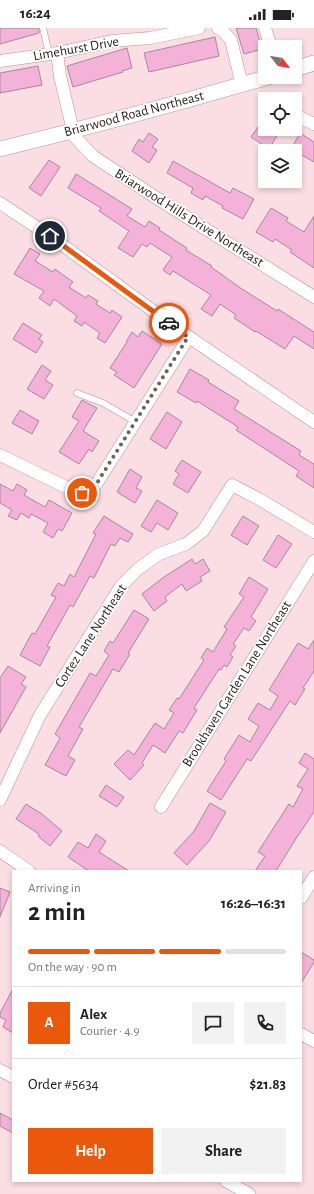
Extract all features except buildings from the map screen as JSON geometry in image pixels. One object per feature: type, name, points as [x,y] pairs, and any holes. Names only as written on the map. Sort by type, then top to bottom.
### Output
[{"type":"street","name":"Limehurst Drive","points":[[0,61],[53,54],[150,33],[200,28]]},
{"type":"street","points":[[218,28],[223,31],[230,40],[242,85]]},
{"type":"street","points":[[265,28],[269,40]]},
{"type":"street","points":[[53,54],[60,76],[73,131]]},
{"type":"street","points":[[302,67],[314,63]]},
{"type":"street","name":"Briarwood Road Northeast","points":[[0,149],[73,131],[258,80]]},
{"type":"street","points":[[302,118],[314,124]]},
{"type":"street","name":"Briarwood Hills Drive Northeast","points":[[73,131],[73,136],[93,156],[158,199],[314,297]]},
{"type":"street","points":[[0,203],[50,236],[188,337],[314,422]]},
{"type":"street","points":[[0,455],[74,491],[82,493],[90,492],[136,422],[188,337]]},
{"type":"street","name":"Cortez Lane Northeast","points":[[0,800],[40,715],[121,586],[138,569],[159,554],[186,544],[203,531],[232,485],[259,499],[314,532]]},
{"type":"street","name":"Brookhaven Garden Lane Northeast","points":[[161,807],[314,561]]},
{"type":"street","points":[[0,851],[28,870]]},
{"type":"street","points":[[302,896],[314,878]]},
{"type":"street","points":[[302,1035],[314,1041]]},
{"type":"street","points":[[0,1070],[12,1076]]},
{"type":"street","points":[[228,1182],[250,1194]]},
{"type":"lane","points":[[43,28],[53,54]]},
{"type":"lane","points":[[77,393],[104,403],[136,422]]},
{"type":"way so far","points":[[82,493],[90,492],[97,483],[188,337],[169,323]]},
{"type":"route","points":[[50,236],[169,323]]}]
